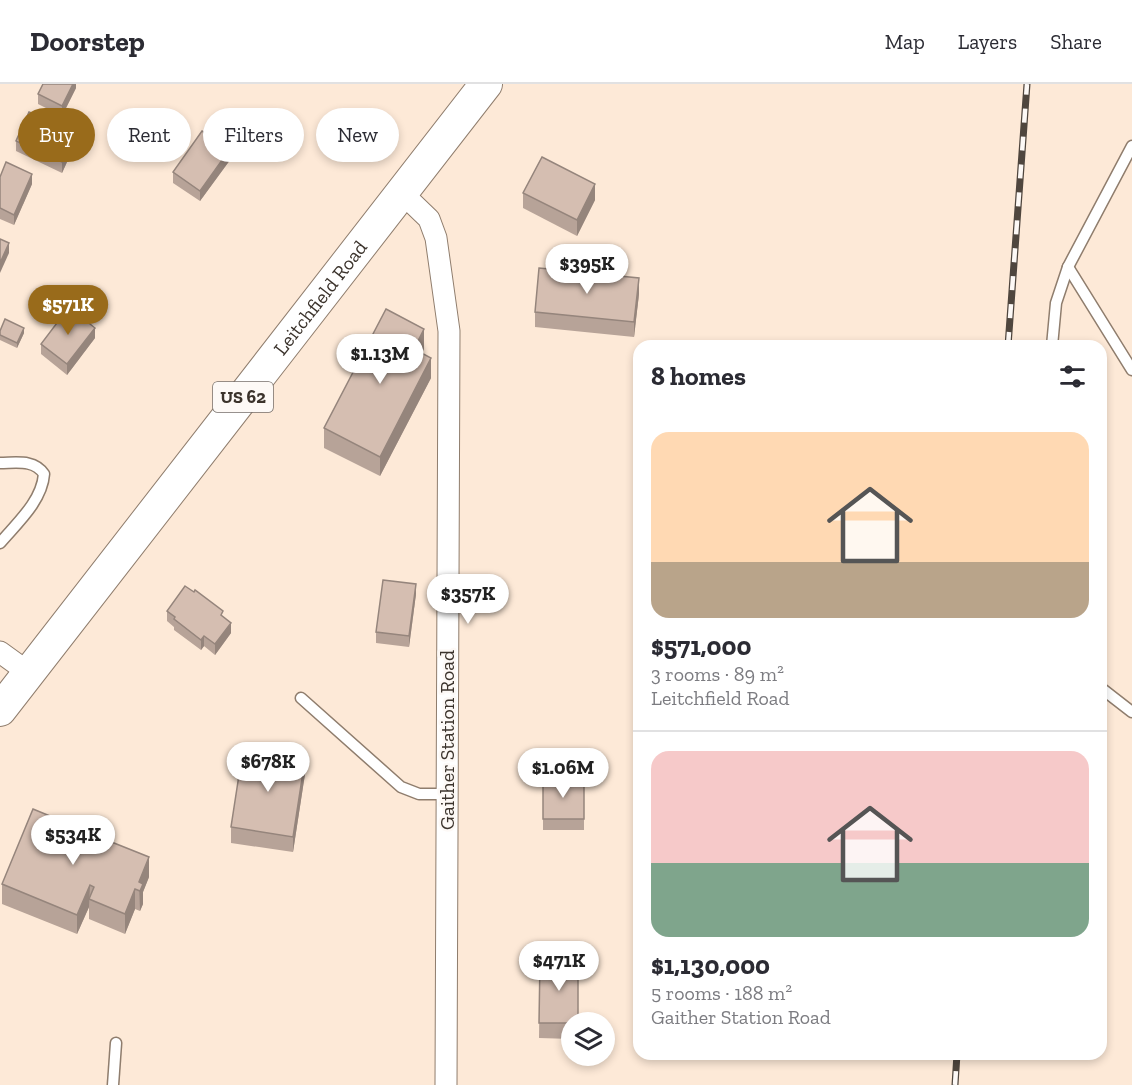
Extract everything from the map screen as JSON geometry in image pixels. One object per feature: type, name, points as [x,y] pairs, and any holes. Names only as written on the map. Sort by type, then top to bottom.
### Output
[{"type":"main road","name":"Leitchfield Road","points":[[0,710],[486,84]]},
{"type":"street","name":"Gaither Station Road","points":[[402,193],[429,219],[435,238],[449,331],[446,1085]]},
{"type":"street","points":[[0,652],[29,673]]},
{"type":"lane","points":[[1053,340],[1056,303],[1068,267],[1132,146]]},
{"type":"lane","points":[[1068,267],[1132,370]]},
{"type":"lane","points":[[0,463],[32,463],[40,467],[44,474],[43,486],[35,501],[0,543]]},
{"type":"lane","points":[[1107,693],[1132,712]]},
{"type":"lane","points":[[301,698],[402,787],[419,794],[447,795]]},
{"type":"lane","points":[[113,1085],[116,1043]]},
{"type":"building","points":[[43,84],[73,84],[62,106],[38,94]]},
{"type":"building","points":[[202,131],[203,162],[221,162],[200,191],[173,172],[180,162],[191,162],[191,147]]},
{"type":"building","points":[[542,157],[595,184],[577,220],[523,193]]},
{"type":"building","points":[[6,162],[32,174],[14,215],[0,208],[0,177]]},
{"type":"building","points":[[0,239],[9,243],[0,263]]},
{"type":"building","points":[[539,268],[639,278],[634,322],[535,312]]},
{"type":"building","points":[[69,307],[95,328],[67,364],[41,344]]},
{"type":"building","points":[[386,309],[424,329],[414,349],[431,358],[380,457],[324,428]]},
{"type":"building","points":[[5,319],[24,328],[17,343],[0,335]]},
{"type":"building","points":[[383,580],[416,584],[409,636],[376,632]]},
{"type":"building","points":[[185,586],[194,592],[195,590],[223,611],[221,615],[231,623],[215,644],[204,636],[201,640],[167,611]]},
{"type":"building","points":[[243,749],[305,759],[293,837],[231,827]]},
{"type":"building","points":[[543,778],[584,779],[584,819],[543,819]]},
{"type":"building","points":[[33,809],[91,833],[93,828],[106,833],[104,839],[149,857],[139,882],[143,884],[140,891],[135,889],[125,914],[89,899],[94,887],[90,885],[77,915],[2,884]]},
{"type":"building","points":[[540,961],[578,961],[578,1012],[561,1012],[561,1023],[539,1023]]},
{"type":"railway","points":[[1008,340],[1027,84]]},
{"type":"railway","points":[[955,1085],[957,1060]]}]
